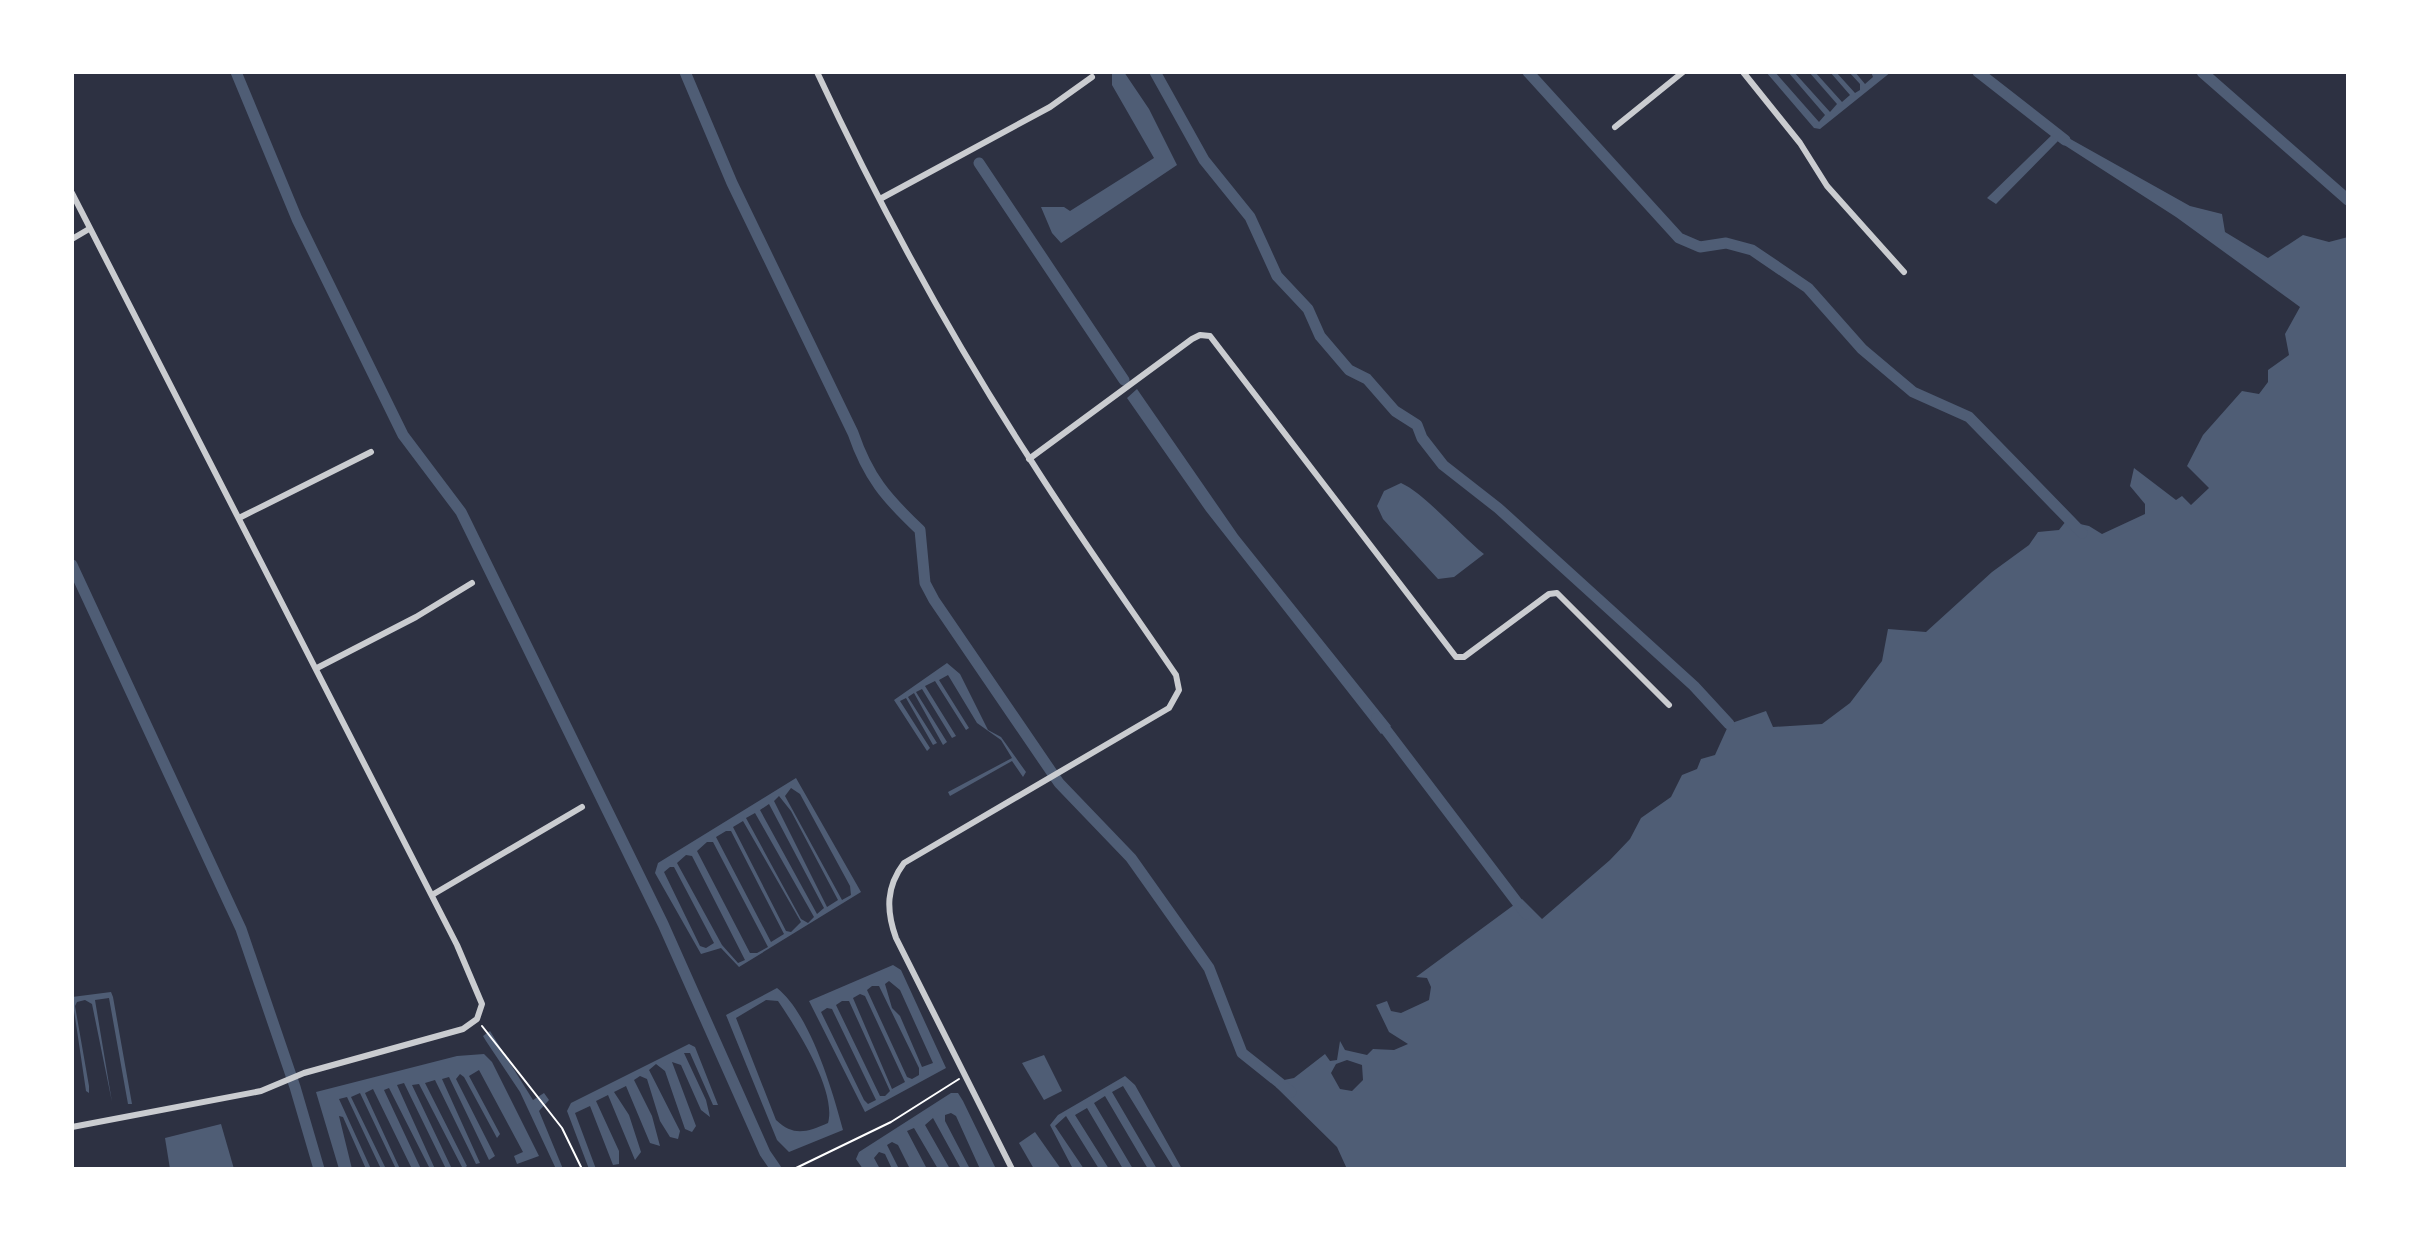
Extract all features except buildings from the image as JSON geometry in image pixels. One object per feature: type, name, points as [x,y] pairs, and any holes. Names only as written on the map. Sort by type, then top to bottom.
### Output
[{"type":"street","points":[[817,72],[880,199],[1029,459],[1176,675],[1179,690],[1169,708],[1071,762],[904,863],[894,876],[888,897],[889,918],[896,938],[1012,1169]]},
{"type":"street","points":[[1615,127],[1683,72]]},
{"type":"street","points":[[1743,72],[1800,143],[1827,186],[1904,272]]},
{"type":"street","points":[[880,199],[1050,107],[1092,77]]},
{"type":"street","points":[[72,193],[317,668],[481,996],[481,1012],[463,1029],[304,1073],[261,1091],[72,1127]]},
{"type":"street","points":[[72,239],[89,229]]},
{"type":"street","points":[[1029,459],[1192,339],[1200,335],[1210,336],[1456,657],[1464,657],[1549,594],[1557,593],[1669,705]]},
{"type":"street","points":[[239,518],[371,452]]},
{"type":"street","points":[[317,668],[416,617],[472,583]]},
{"type":"street","points":[[432,895],[582,807]]},
{"type":"path","points":[[477,1019],[562,1128],[582,1169]]},
{"type":"path","points":[[794,1169],[891,1122],[964,1076]]},
{"type":"water","points":[[1112,72],[1124,72],[1149,109],[1177,165],[1061,243],[1052,233],[1041,207],[1064,207],[1070,211],[1154,158],[1112,85]]},
{"type":"water","points":[[1766,72],[1775,72],[1819,122],[1825,115],[1788,72],[1794,72],[1830,112],[1837,104],[1809,72],[1815,72],[1842,102],[1850,95],[1830,72],[1836,72],[1855,93],[1860,90],[1860,84],[1849,72],[1855,72],[1865,84],[1873,77],[1871,72],[1891,72],[1820,129],[1814,128]]},
{"type":"water","points":[[2056,131],[2190,206],[2222,214],[2225,232],[2268,258],[2303,235],[2329,242],[2348,237],[2348,1169],[1347,1169],[1337,1147],[1276,1087],[1284,1080],[1294,1078],[1325,1054],[1330,1061],[1337,1060],[1340,1041],[1345,1050],[1367,1055],[1373,1049],[1394,1050],[1408,1044],[1389,1032],[1376,1005],[1387,1001],[1391,1011],[1401,1013],[1429,1000],[1431,987],[1427,978],[1416,977],[1522,899],[1542,919],[1610,860],[1630,839],[1641,818],[1671,797],[1682,775],[1697,769],[1701,759],[1715,755],[1729,724],[1766,711],[1773,727],[1822,724],[1850,703],[1882,661],[1888,629],[1926,632],[1992,572],[2029,545],[2038,532],[2059,530],[2066,521],[2089,526],[2102,534],[2145,514],[2145,504],[2130,486],[2134,468],[2176,500],[2182,496],[2191,505],[2209,488],[2187,466],[2203,435],[2242,391],[2259,394],[2268,382],[2268,370],[2289,355],[2285,334],[2300,307],[2176,217],[2058,141],[1996,204],[1987,198]],"holes":[[[1347,1060],[1362,1065],[1363,1080],[1352,1091],[1340,1089],[1331,1073],[1336,1064]]]},
{"type":"water","points":[[1137,389],[1238,535],[1391,726],[1381,734],[1206,511],[1127,398]]},
{"type":"water","points":[[1401,483],[1420,496],[1484,554],[1454,577],[1438,579],[1383,519],[1377,506],[1384,491]]},
{"type":"water","points":[[947,663],[960,674],[988,730],[1001,737],[1026,772],[1023,777],[1012,761],[950,796],[948,792],[1012,758],[1001,740],[977,723],[948,675],[939,680],[969,728],[966,730],[935,681],[925,686],[956,736],[952,738],[922,689],[916,692],[947,742],[943,745],[914,693],[908,697],[937,743],[933,745],[906,698],[900,701],[930,748],[927,751],[894,700]]},
{"type":"water","points":[[796,778],[861,892],[739,967],[721,948],[701,954],[655,873],[658,863]],"holes":[[[791,788],[800,794],[850,886],[851,895],[842,900],[785,796]],[[779,796],[791,811],[838,900],[827,907],[774,801]],[[769,804],[824,908],[817,914],[760,810]],[[755,813],[814,917],[808,923],[801,919],[746,818]],[[743,821],[801,922],[791,932],[786,931],[733,827]],[[726,831],[731,831],[784,934],[771,942],[716,837]],[[707,842],[713,842],[768,947],[750,953],[697,851]],[[686,855],[692,856],[745,960],[738,963],[722,945],[677,863]],[[670,867],[674,867],[714,943],[706,948],[700,946],[664,872]]]},
{"type":"water","points":[[893,965],[901,970],[946,1068],[865,1112],[809,1001]],"holes":[[[889,981],[900,990],[933,1063],[922,1067],[900,1016],[892,1008],[885,984]],[[879,986],[919,1068],[919,1075],[912,1079],[907,1077],[867,990]],[[860,994],[865,996],[905,1082],[892,1089],[853,998]],[[842,1001],[849,1001],[890,1091],[880,1096],[836,1005]],[[827,1008],[832,1009],[876,1100],[868,1104],[821,1012]]]},
{"type":"water","points":[[777,988],[800,1015],[818,1053],[843,1130],[789,1152],[777,1140],[726,1015]],"holes":[[[766,1000],[778,1001],[814,1060],[827,1094],[828,1123],[807,1130],[795,1131],[776,1120],[736,1018]]]},
{"type":"water","points":[[111,992],[132,1104],[128,1104],[109,998],[95,1000],[112,1102],[92,1004],[85,1000],[77,1002],[75,1006],[89,1086],[89,1093],[86,1091],[72,997]]},
{"type":"water","points":[[490,1031],[533,1100],[544,1093],[549,1100],[539,1111],[563,1169],[556,1169],[520,1092],[483,1036]]},
{"type":"water","points":[[689,1044],[695,1047],[718,1105],[713,1105],[690,1053],[684,1053],[706,1100],[710,1117],[701,1110],[681,1065],[672,1062],[696,1126],[692,1132],[685,1129],[665,1071],[656,1064],[649,1070],[680,1131],[678,1139],[670,1137],[660,1121],[647,1079],[640,1076],[634,1080],[652,1116],[660,1146],[650,1143],[626,1086],[614,1092],[629,1115],[641,1152],[635,1160],[608,1095],[596,1101],[619,1151],[619,1164],[613,1165],[590,1106],[575,1113],[596,1169],[589,1169],[567,1111],[571,1103]]},
{"type":"water","points":[[484,1054],[492,1062],[539,1156],[517,1164],[514,1156],[523,1152],[479,1070],[469,1076],[500,1134],[497,1138],[464,1077],[460,1074],[456,1079],[495,1156],[489,1160],[449,1077],[442,1079],[480,1163],[476,1164],[435,1080],[425,1083],[467,1166],[463,1169],[419,1084],[412,1085],[452,1169],[446,1169],[404,1083],[397,1085],[435,1169],[430,1169],[389,1088],[384,1090],[421,1169],[412,1169],[373,1089],[365,1093],[400,1169],[396,1169],[360,1093],[351,1097],[386,1169],[381,1169],[347,1097],[339,1099],[371,1169],[366,1169],[343,1117],[339,1116],[352,1169],[339,1169],[316,1092],[457,1056]]},
{"type":"water","points":[[1044,1055],[1062,1091],[1044,1100],[1022,1063]]},
{"type":"water","points":[[1125,1076],[1135,1085],[1182,1169],[1174,1169],[1123,1086],[1112,1092],[1157,1169],[1148,1169],[1105,1096],[1094,1103],[1133,1169],[1123,1169],[1087,1108],[1075,1115],[1109,1169],[1099,1169],[1066,1116],[1055,1126],[1084,1169],[1073,1169],[1050,1125],[1058,1115]]},
{"type":"water","points":[[951,1093],[958,1093],[963,1101],[996,1169],[980,1169],[956,1116],[951,1113],[945,1115],[945,1121],[970,1169],[961,1169],[933,1118],[925,1125],[950,1169],[938,1169],[914,1128],[907,1131],[927,1169],[910,1169],[898,1145],[892,1142],[887,1145],[899,1169],[892,1169],[885,1154],[879,1152],[874,1158],[880,1169],[863,1169],[856,1159],[859,1152]]},
{"type":"water","points":[[221,1124],[234,1169],[170,1169],[165,1138]]},
{"type":"water","points":[[1035,1132],[1061,1169],[1034,1169],[1019,1143]]},
{"type":"waterway","points":[[236,72],[297,219],[403,435],[461,512],[663,924],[765,1153],[776,1169]]},
{"type":"waterway","points":[[685,72],[732,183],[865,462],[888,497],[920,530],[925,583],[934,600],[1059,783],[1131,858],[1209,968],[1242,1053],[1291,1092]]},
{"type":"waterway","points":[[1155,72],[1204,160],[1250,217],[1277,276],[1308,309],[1320,336],[1349,370],[1367,379],[1395,411],[1417,425],[1422,438],[1443,465],[1498,508],[1694,686],[1729,724]]},
{"type":"waterway","points":[[1528,72],[1679,238],[1700,247],[1726,243],[1752,250],[1808,288],[1862,349],[1913,392],[1969,417],[2082,533]]},
{"type":"waterway","points":[[1978,72],[2065,140]]},
{"type":"waterway","points":[[2202,72],[2348,200]]},
{"type":"waterway","points":[[979,163],[1124,380]]},
{"type":"waterway","points":[[72,565],[241,929],[295,1087],[319,1169]]},
{"type":"waterway","points":[[1377,718],[1526,914]]}]
